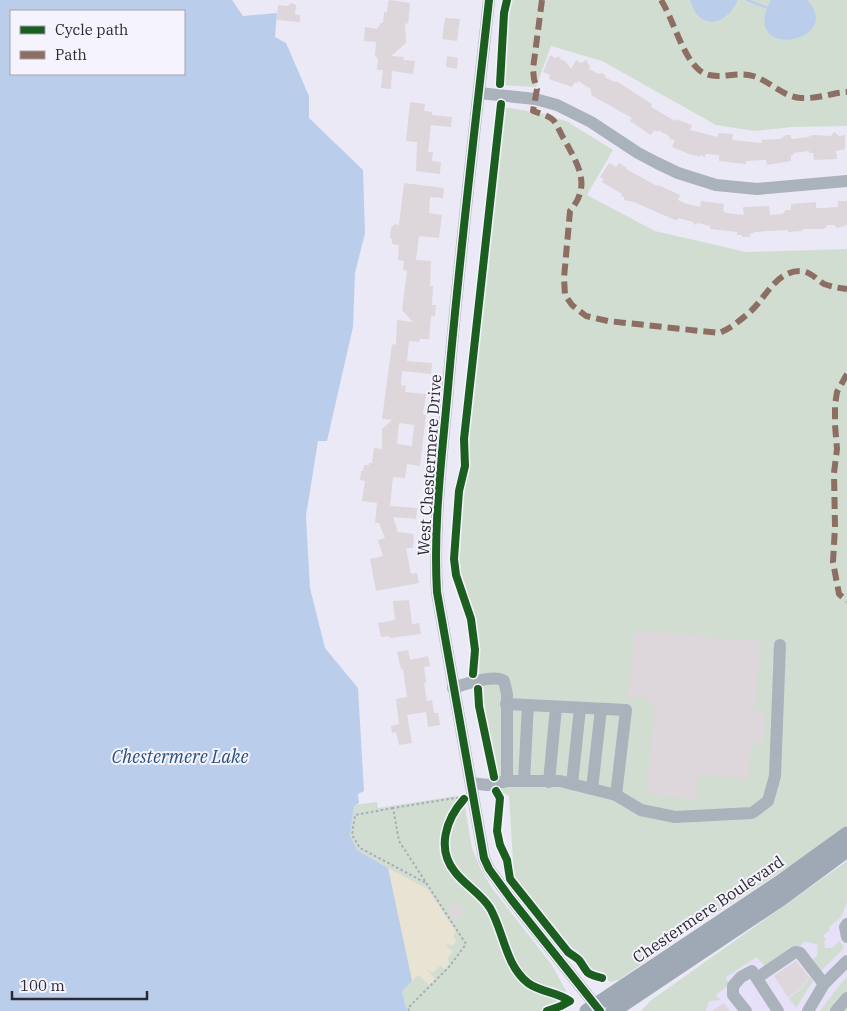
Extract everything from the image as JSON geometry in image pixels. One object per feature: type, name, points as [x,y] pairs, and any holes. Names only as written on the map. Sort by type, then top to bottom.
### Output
[{"type":"main road","name":"Chestermere Boulevard","points":[[594,1009],[779,883],[847,834]]},
{"type":"main road","name":"Chestermere Boulevard","points":[[614,1011],[782,898],[847,850]]},
{"type":"street","name":"West Chestermere Drive","points":[[489,0],[454,311],[436,515],[435,555],[437,592],[480,844],[484,858],[489,869],[594,1009]]},
{"type":"street","points":[[479,93],[535,99],[557,105],[591,122],[638,153],[657,163],[678,173],[716,185],[757,189],[847,181]]},
{"type":"street","points":[[471,783],[486,785],[507,781],[560,781],[616,795],[641,810],[675,817],[752,812],[768,801],[775,776],[780,645]]},
{"type":"street","points":[[453,688],[476,681],[500,678],[504,681],[507,781]]},
{"type":"street","points":[[506,704],[626,710],[616,795]]},
{"type":"street","points":[[524,781],[528,705]]},
{"type":"street","points":[[548,782],[556,707]]},
{"type":"street","points":[[572,784],[580,708]]},
{"type":"street","points":[[592,789],[600,709]]},
{"type":"street","points":[[847,924],[845,927],[847,937]]},
{"type":"street","points":[[757,978],[795,952],[800,953],[824,984]]},
{"type":"street","points":[[808,1011],[824,984],[847,961]]},
{"type":"street","points":[[746,1011],[733,995],[732,986],[741,977],[752,971],[778,1011]]},
{"type":"street","points":[[836,1011],[847,998]]},
{"type":"path","points":[[426,884],[360,848],[352,836],[355,814],[455,798],[464,799]]},
{"type":"path","points":[[455,810],[464,799]]},
{"type":"path","points":[[393,808],[399,841],[466,944],[449,967],[408,1008],[409,1011]]},
{"type":"shaded area","points":[[510,0],[847,0],[847,126],[792,127],[754,131],[716,125],[602,61],[551,46],[536,87],[501,85],[507,13]]},
{"type":"shaded area","points":[[503,107],[545,114],[568,122],[613,150],[587,195],[655,231],[746,252],[847,249],[847,825],[813,851],[693,928],[619,980],[610,982],[600,973],[587,969],[514,878],[509,796],[498,790],[482,702],[475,622],[459,574],[457,556],[465,484],[478,320]]},
{"type":"shaded area","points":[[463,795],[472,848],[480,867],[491,887],[552,965],[567,993],[561,998],[560,1004],[555,1011],[407,1011],[402,991],[388,868],[357,850],[350,835],[354,805],[377,802],[378,808]]},
{"type":"shaded area","points":[[847,861],[847,902],[841,917],[829,927],[830,930],[823,936],[827,940],[824,941],[825,948],[832,948],[839,941],[843,945],[843,949],[820,972],[811,962],[818,954],[818,945],[805,941],[798,948],[790,947],[765,966],[757,957],[726,977],[729,985],[716,995],[720,1000],[709,1001],[706,1011],[641,1011],[650,1001]]},
{"type":"shaded area","points":[[847,878],[847,1011],[656,1011]]},
{"type":"shaded area","points":[[810,977],[813,981],[796,1008],[789,998],[801,989]]},
{"type":"shaded area","points":[[847,977],[847,1011],[820,1011],[837,988]]},
{"type":"sand","points":[[388,868],[428,889],[456,932],[453,937],[457,941],[452,946],[448,944],[446,946],[453,952],[448,957],[449,964],[445,969],[440,966],[433,973],[426,968],[435,979],[429,985],[418,975],[412,981]]},
{"type":"water","name":"Chestermere Lake","points":[[0,0],[232,0],[243,16],[277,13],[275,37],[286,43],[309,96],[309,118],[363,170],[365,233],[355,273],[353,327],[327,441],[318,441],[306,516],[310,588],[325,648],[358,688],[364,791],[358,794],[359,803],[354,806],[350,835],[357,850],[388,868],[412,981],[402,991],[407,1011],[0,1011]]},
{"type":"water","points":[[690,0],[738,0],[727,15],[713,22],[706,21],[700,17],[694,10]]},
{"type":"water","points":[[771,0],[807,0],[816,15],[813,27],[804,35],[791,39],[778,39],[768,32],[764,20]]},
{"type":"building","points":[[390,0],[410,3],[408,24],[405,23],[406,43],[391,56],[404,57],[403,60],[415,61],[413,74],[392,71],[391,89],[381,88],[383,70],[377,70],[376,42],[364,41],[365,27],[377,29],[383,23],[384,12],[387,12]]},
{"type":"building","points":[[291,3],[296,5],[295,14],[300,15],[300,22],[277,20],[278,5],[288,6]]},
{"type":"building","points":[[445,18],[460,19],[457,41],[442,39]]},
{"type":"building","points":[[550,55],[556,58],[559,56],[571,69],[576,60],[581,63],[586,60],[590,67],[589,69],[598,74],[602,73],[606,78],[616,81],[652,104],[651,107],[675,121],[675,119],[692,125],[690,130],[718,137],[718,133],[733,134],[732,140],[762,143],[762,140],[780,139],[786,135],[790,135],[792,139],[813,135],[831,136],[834,132],[839,136],[845,135],[845,149],[836,151],[837,159],[814,160],[813,153],[809,153],[809,151],[793,153],[791,161],[767,165],[766,160],[746,161],[746,164],[719,161],[719,155],[706,154],[705,157],[700,155],[700,157],[689,154],[672,147],[675,140],[670,139],[669,136],[658,130],[657,132],[654,130],[651,135],[630,121],[632,118],[591,95],[591,89],[578,81],[572,87],[549,79],[550,75],[543,72]]},
{"type":"building","points":[[447,56],[458,58],[457,69],[446,67]]},
{"type":"building","points":[[410,102],[425,104],[424,111],[432,112],[432,115],[452,117],[451,127],[431,125],[428,152],[433,152],[432,161],[441,162],[440,174],[416,171],[417,142],[406,141]]},
{"type":"building","points":[[609,163],[616,167],[619,163],[626,169],[657,186],[680,195],[678,200],[684,203],[700,207],[701,201],[724,204],[723,211],[726,213],[744,215],[743,207],[769,206],[770,215],[782,214],[786,210],[791,210],[791,204],[816,202],[816,208],[824,208],[838,207],[838,201],[847,201],[847,225],[837,228],[834,225],[828,225],[824,229],[803,229],[803,231],[755,232],[750,234],[750,237],[742,237],[742,235],[737,235],[737,232],[710,229],[710,226],[698,223],[695,225],[693,222],[678,218],[678,220],[675,220],[634,202],[624,200],[624,197],[621,196],[622,194],[602,182],[604,179],[600,177]]},
{"type":"building","points":[[404,183],[444,188],[443,198],[430,197],[429,213],[442,215],[439,238],[419,236],[416,260],[431,261],[430,286],[433,286],[432,305],[436,305],[435,316],[431,316],[429,339],[420,339],[419,342],[409,341],[407,361],[432,363],[431,374],[402,371],[401,385],[406,386],[405,392],[426,394],[423,414],[426,415],[420,466],[407,464],[405,478],[393,477],[390,506],[417,508],[416,519],[393,517],[398,532],[414,534],[413,548],[406,548],[411,574],[417,573],[419,583],[376,591],[370,559],[383,556],[378,540],[385,538],[379,523],[375,523],[377,503],[362,501],[365,481],[360,480],[364,465],[372,463],[374,448],[382,449],[382,429],[392,420],[382,419],[392,344],[396,345],[397,320],[413,322],[402,310],[407,271],[403,270],[404,261],[398,260],[399,245],[392,244],[392,239],[390,238],[391,228],[395,224],[399,225]],"holes":[[[399,423],[414,425],[412,446],[397,444]]]},
{"type":"building","points":[[409,600],[412,624],[419,623],[421,634],[390,638],[389,636],[381,637],[378,623],[395,620],[393,601]]},
{"type":"building","points":[[635,630],[761,642],[754,711],[765,712],[763,744],[751,743],[748,779],[699,774],[696,799],[646,794],[655,709],[647,699],[628,697]]},
{"type":"building","points":[[408,650],[410,660],[428,656],[430,666],[424,667],[427,701],[432,700],[434,713],[438,713],[440,725],[428,727],[426,712],[407,715],[412,743],[399,745],[396,732],[392,733],[391,726],[399,724],[396,699],[407,697],[403,669],[401,669],[397,652]]},
{"type":"building","points":[[456,901],[465,910],[456,920],[447,911]]},
{"type":"building","points":[[796,961],[809,977],[800,989],[788,997],[774,976]]},
{"type":"building","points":[[724,1003],[730,1011],[712,1011]]},
{"type":"waterway","points":[[747,0],[768,8]]},
{"type":"marked path","points":[[542,0],[533,69],[537,89],[533,111],[548,116],[555,123],[578,166],[581,184],[577,202],[570,211],[564,278],[565,295],[572,305],[586,316],[608,321],[719,333],[744,317],[773,285],[785,275],[793,272],[805,272],[811,274],[824,284],[847,289]]},
{"type":"marked path","points":[[661,0],[687,54],[703,73],[716,76],[738,74],[753,76],[788,95],[801,98],[813,98],[847,92]]},
{"type":"marked path","points":[[847,374],[837,392],[835,405],[837,449],[834,473],[835,527],[833,562],[839,594],[847,601]]},
{"type":"cycle path","points":[[489,0],[457,291],[441,464],[436,541],[437,592],[484,858],[489,869],[511,899],[600,1011]]},
{"type":"cycle path","points":[[500,84],[504,13],[507,0]]},
{"type":"cycle path","points":[[473,674],[475,650],[471,619],[456,575],[454,559],[459,491],[465,466],[464,439],[501,104]]},
{"type":"cycle path","points":[[478,689],[479,706],[494,777]]},
{"type":"cycle path","points":[[496,791],[500,798],[497,831],[500,845],[507,860],[510,879],[568,952],[579,960],[589,974],[602,978]]},
{"type":"cycle path","points":[[464,799],[448,825],[445,844],[449,863],[459,877],[490,908],[510,958],[520,976],[533,986],[570,1001],[547,1011]]}]
